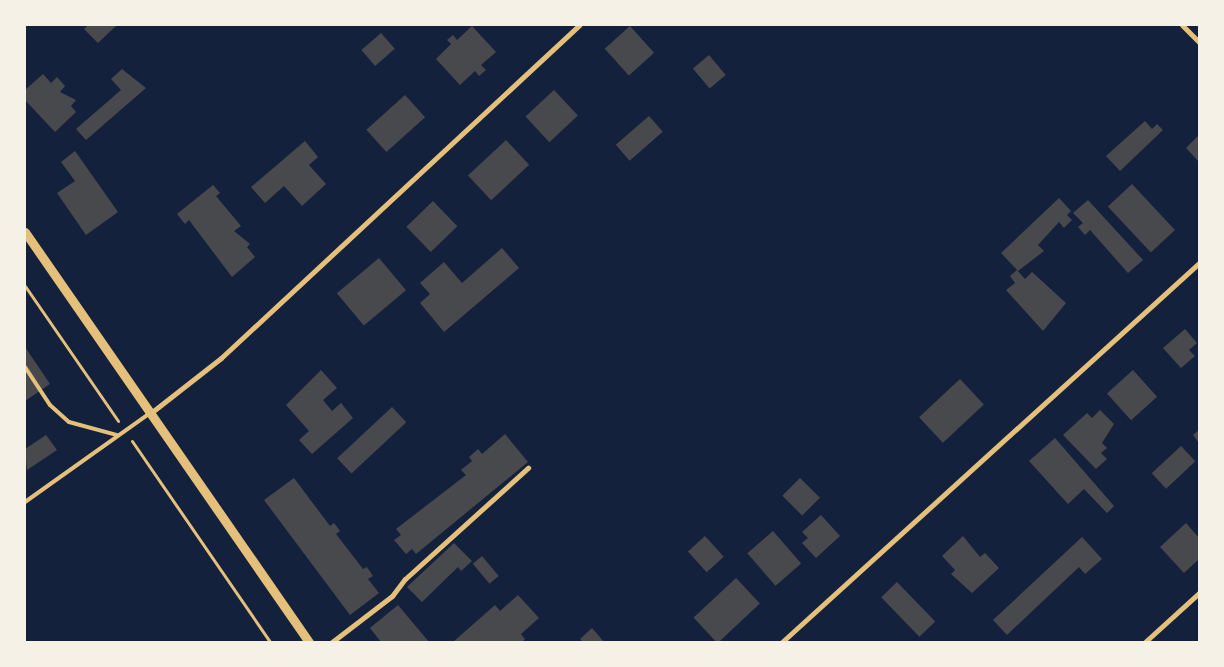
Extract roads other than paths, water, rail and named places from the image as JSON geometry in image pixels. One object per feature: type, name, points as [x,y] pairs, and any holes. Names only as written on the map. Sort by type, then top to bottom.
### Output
[{"type":"street","points":[[152,412],[221,358],[579,25]]},
{"type":"street","points":[[1182,25],[1199,42]]},
{"type":"street","points":[[25,232],[152,412],[309,642]]},
{"type":"street","points":[[782,642],[1199,263]]},
{"type":"street","points":[[332,642],[392,596],[405,579],[528,468]]},
{"type":"street","points":[[1145,642],[1199,593]]},
{"type":"lane","points":[[25,367],[63,418],[86,429],[117,435]]},
{"type":"lane","points":[[25,502],[124,430],[152,412]]}]
